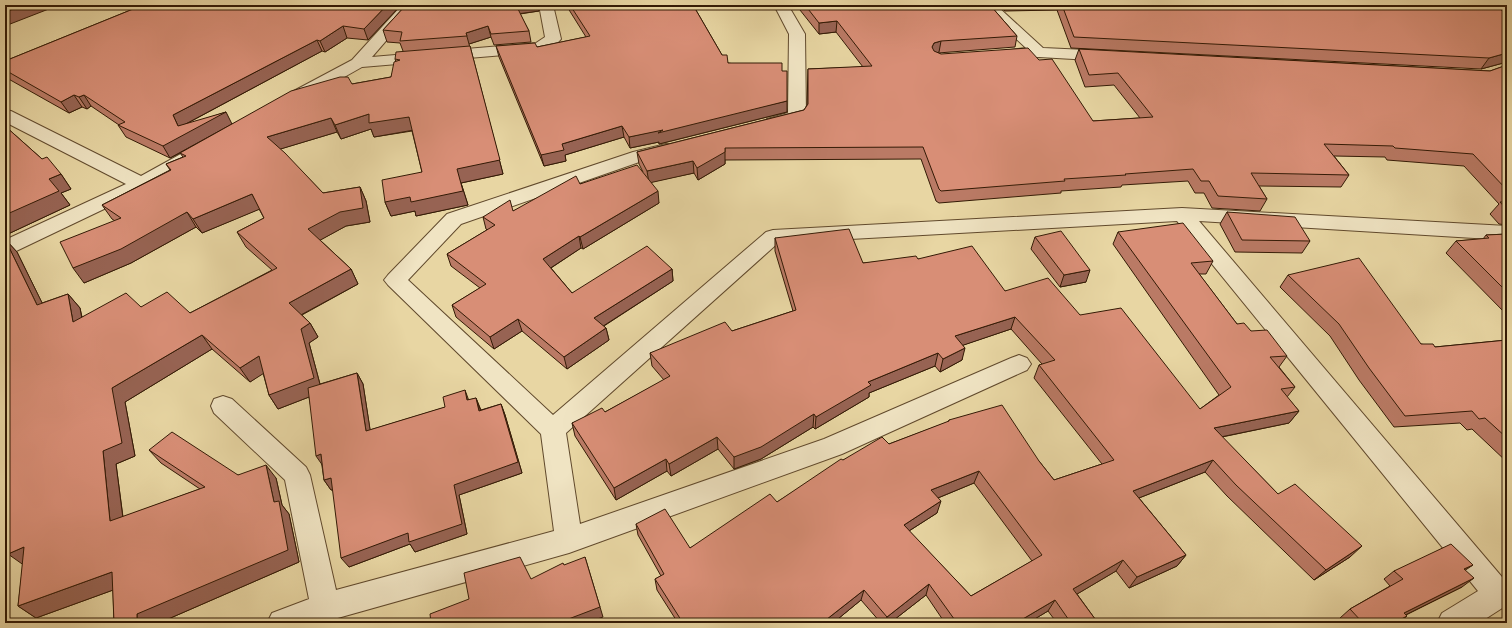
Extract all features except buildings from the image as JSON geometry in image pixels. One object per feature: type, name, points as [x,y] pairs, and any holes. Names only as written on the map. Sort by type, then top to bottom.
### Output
[{"type":"street","points":[[283,105],[358,63],[410,5]]},
{"type":"street","points":[[358,63],[540,47],[553,39],[546,5]]},
{"type":"street","points":[[752,128],[798,116],[798,34],[781,5]]},
{"type":"street","points":[[987,5],[1039,52]]},
{"type":"street","points":[[985,56],[1039,52],[1126,57]]},
{"type":"street","points":[[5,115],[141,184]]},
{"type":"street","points":[[569,540],[553,430],[395,280],[454,219],[639,156],[685,145]]},
{"type":"street","points":[[5,248],[141,184],[209,146]]},
{"type":"street","points":[[553,430],[774,237],[1182,214],[1507,233]]},
{"type":"street","points":[[1182,214],[1502,592],[1452,623]]},
{"type":"street","points":[[282,623],[325,607],[569,540],[833,447],[1019,364]]},
{"type":"street","points":[[223,406],[297,475],[325,607]]}]
